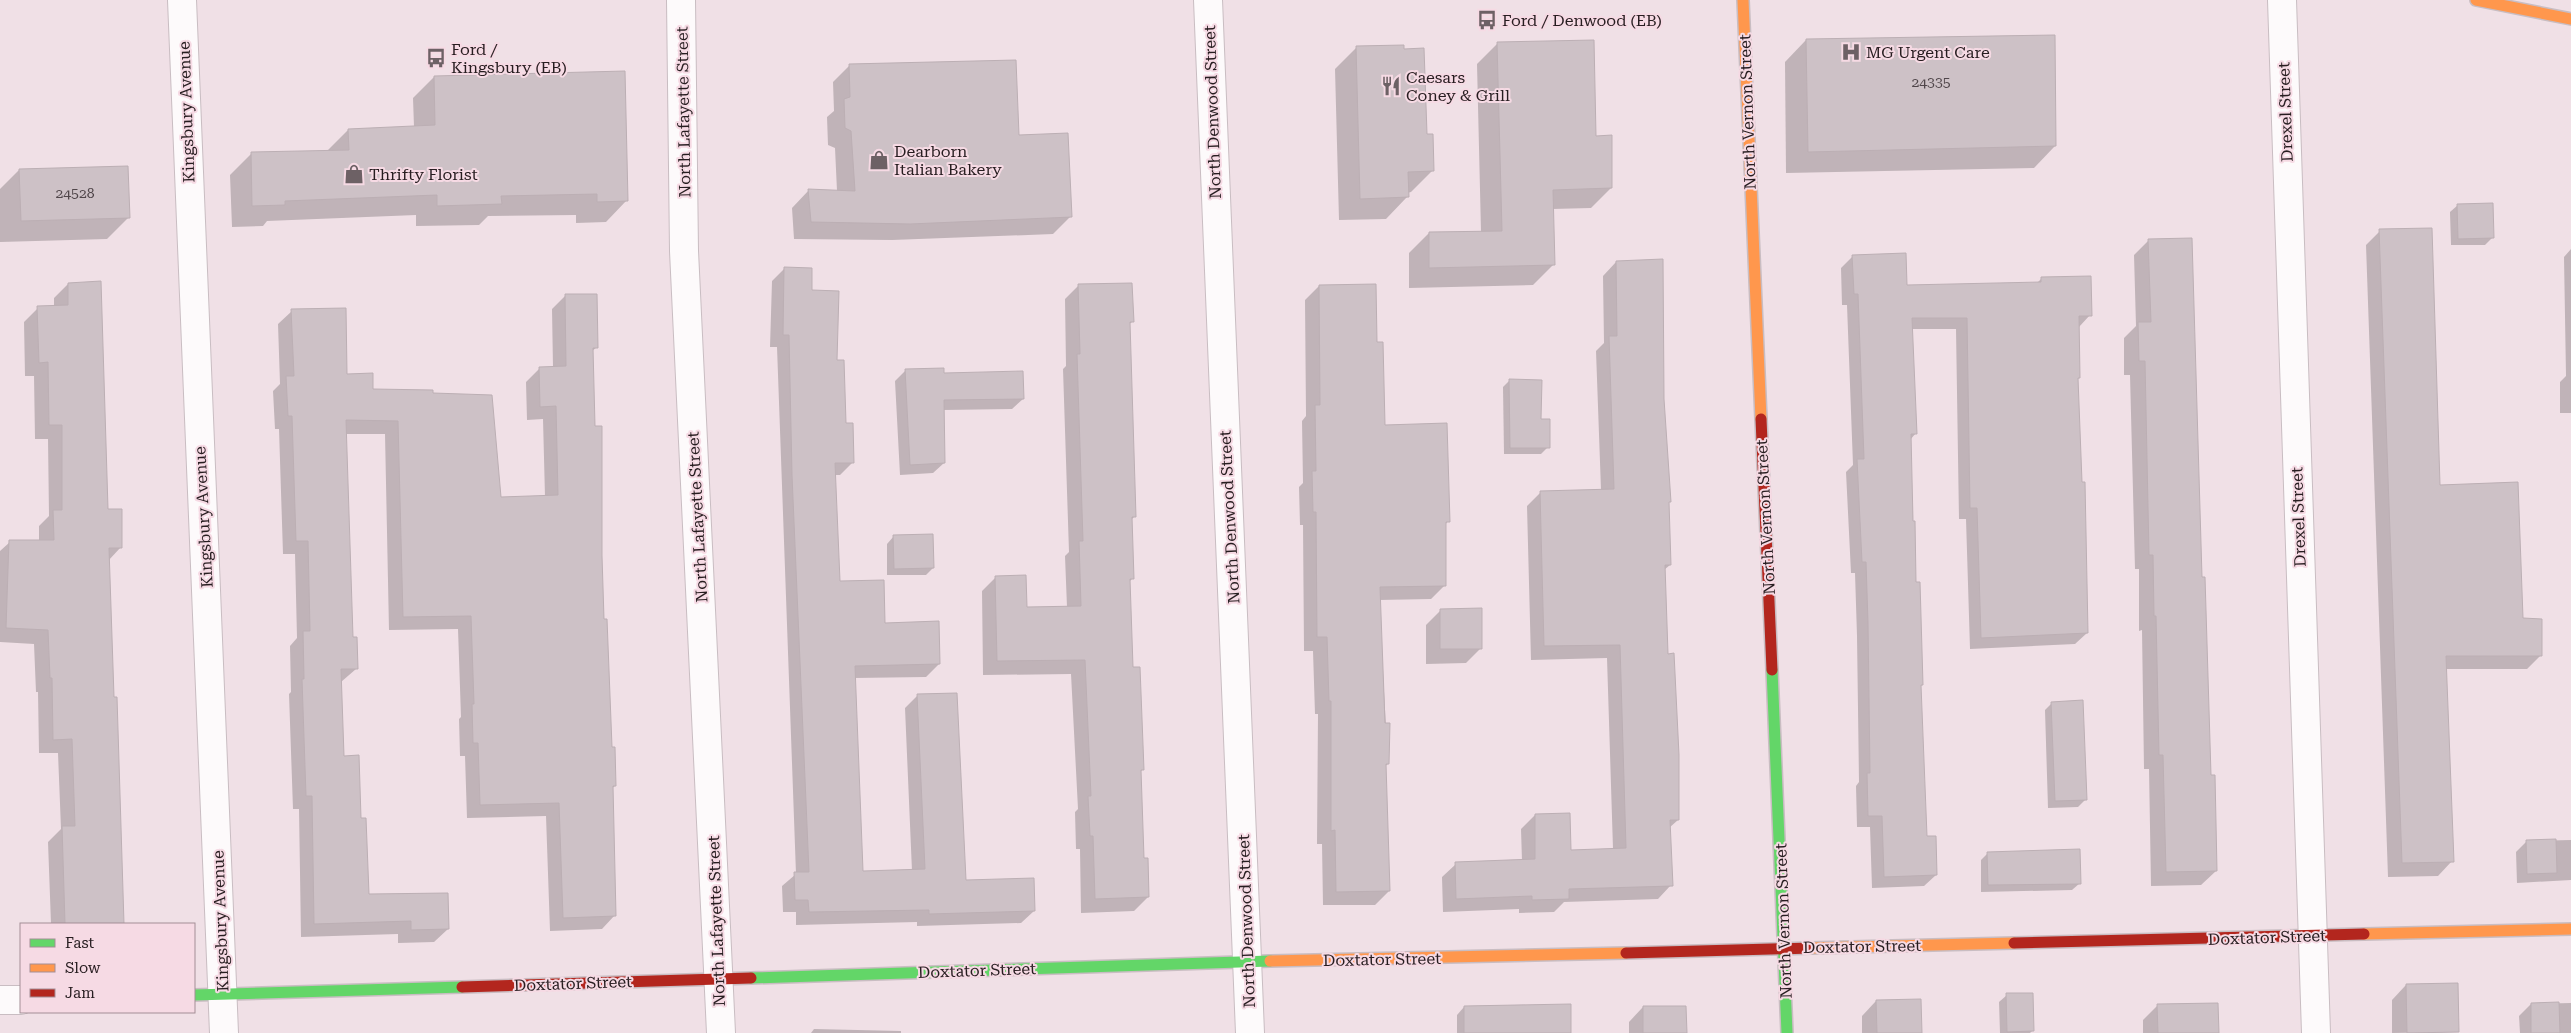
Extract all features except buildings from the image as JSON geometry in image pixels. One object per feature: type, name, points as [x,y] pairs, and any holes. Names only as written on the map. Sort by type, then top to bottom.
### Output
[{"type":"street","name":"Kingsbury Avenue","points":[[182,0],[224,1033]]},
{"type":"street","name":"North Lafayette Street","points":[[681,0],[684,251],[721,1033]]},
{"type":"street","name":"North Denwood Street","points":[[1208,0],[1250,1033]]},
{"type":"street","name":"North Vernon Street","points":[[1743,0],[1750,205],[1785,948],[1787,1033]]},
{"type":"street","name":"Drexel Street","points":[[2282,0],[2316,1033]]},
{"type":"street","points":[[2476,0],[2571,19]]},
{"type":"street","name":"Doxtator Street","points":[[195,995],[1248,962],[2571,929]]},
{"type":"street","points":[[0,1000],[20,1000]]},
{"type":"traffic: fast","points":[[1772,670],[1787,1033]]},
{"type":"traffic: fast","points":[[751,978],[1270,961]]},
{"type":"traffic: fast","points":[[195,995],[462,987]]},
{"type":"traffic: slow","points":[[1743,0],[1761,419]]},
{"type":"traffic: slow","points":[[2476,0],[2571,19]]},
{"type":"traffic: slow","points":[[2364,934],[2571,929]]},
{"type":"traffic: slow","points":[[1811,948],[2014,943]]},
{"type":"traffic: slow","points":[[1270,961],[1626,953]]},
{"type":"traffic: jam","points":[[1761,419],[1772,670]]},
{"type":"traffic: jam","points":[[2014,943],[2364,934]]},
{"type":"traffic: jam","points":[[1626,953],[1811,948]]},
{"type":"traffic: jam","points":[[462,987],[751,978]]},
{"type":"place","name":"Ford / Denwood (EB)","points":[[1487,20]]},
{"type":"place","name":"MG Urgent Care","points":[[1851,52]]},
{"type":"place","name":"Ford / Kingsbury (EB)","points":[[436,58]]},
{"type":"place","name":"Caesars Coney & Grill","points":[[1391,86]]},
{"type":"place","name":"Dearborn Italian Bakery","points":[[879,160]]},
{"type":"place","name":"Thrifty Florist","points":[[354,174]]}]
